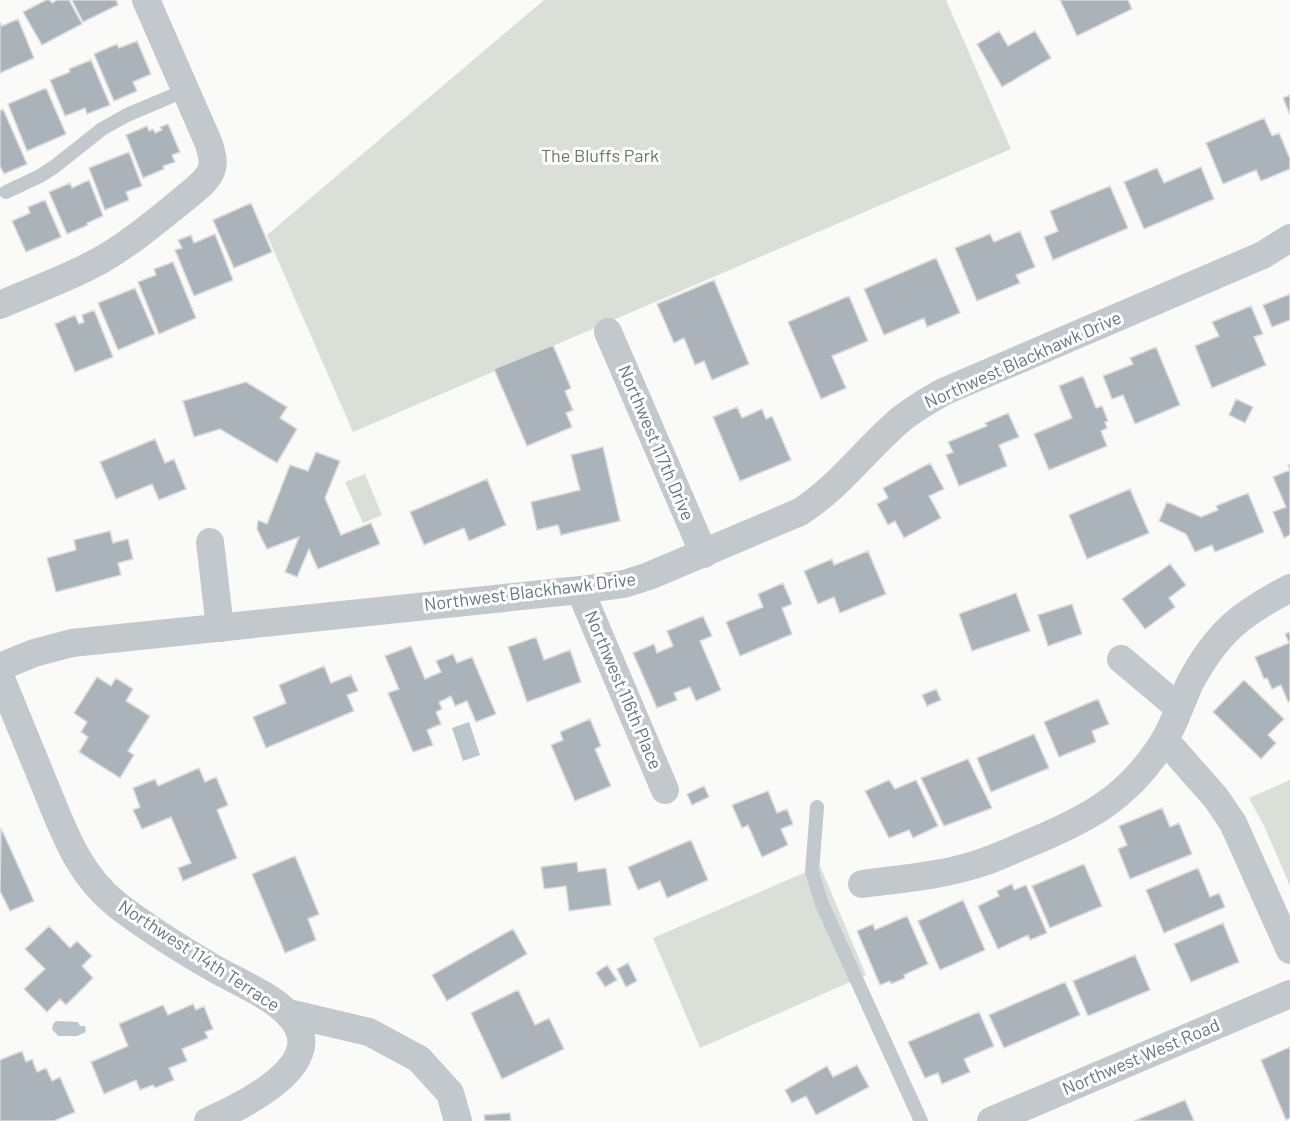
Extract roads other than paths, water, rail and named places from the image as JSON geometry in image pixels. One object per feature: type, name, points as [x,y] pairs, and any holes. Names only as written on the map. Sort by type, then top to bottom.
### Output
[{"type":"street","points":[[0,305],[110,255],[184,198],[212,170],[209,144],[146,0]]},
{"type":"street","name":"Northwest Blackhawk Drive","points":[[0,667],[34,653],[72,643],[624,584],[704,554],[800,512],[820,499],[899,421],[943,392],[1263,255],[1290,238]]},
{"type":"street","name":"Northwest 117th Drive","points":[[608,332],[704,554]]},
{"type":"street","points":[[210,542],[220,628]]},
{"type":"street","points":[[862,884],[975,865],[1070,827],[1109,803],[1129,784],[1165,740],[1206,656],[1228,628],[1246,613],[1290,588]]},
{"type":"street","name":"Northwest 116th Place","points":[[580,590],[665,790]]},
{"type":"street","points":[[1121,659],[1179,708]]},
{"type":"street","name":"Northwest 114th Terrace","points":[[0,676],[67,840],[93,883],[135,917],[288,1013],[369,1032],[419,1059],[450,1094],[458,1121]]},
{"type":"street","points":[[1165,740],[1216,798],[1233,823],[1290,950]]},
{"type":"street","name":"Northwest West Road","points":[[991,1121],[1290,994]]},
{"type":"street","name":"Northwest 114th Terrace","points":[[208,1121],[258,1095],[279,1079],[292,1065],[300,1050],[301,1038],[297,1026],[288,1013]]},
{"type":"lane","points":[[6,192],[54,167],[109,125],[186,90]]},
{"type":"lane","points":[[817,807],[812,872],[822,904],[921,1121]]},
{"type":"park label","name":"The Bluffs Park","points":[[600,156]]}]
